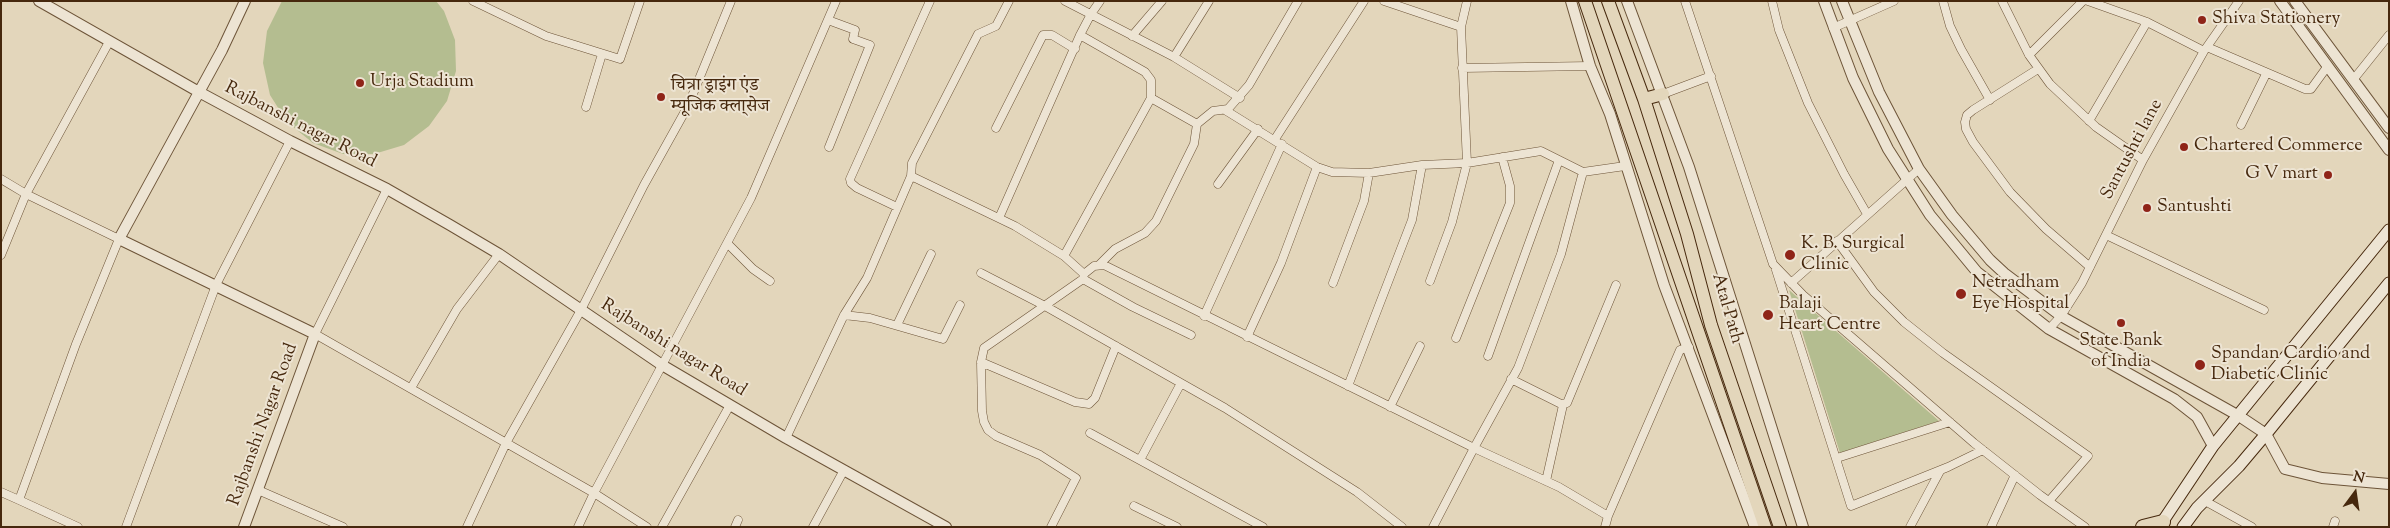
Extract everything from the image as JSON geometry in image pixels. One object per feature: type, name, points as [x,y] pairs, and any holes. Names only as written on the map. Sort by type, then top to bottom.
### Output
[{"type":"highway","points":[[2143,527],[2161,524]]},
{"type":"main road","name":"Atal Path","points":[[1585,1],[1616,113],[1765,527]]},
{"type":"main road","name":"Atal Path","points":[[1608,1],[1644,99],[1687,234],[1711,325],[1780,527]]},
{"type":"main road","points":[[1644,99],[1663,94]]},
{"type":"main road","points":[[2161,524],[2213,446],[2389,230]]},
{"type":"main road","points":[[2183,527],[2266,434],[2389,283]]},
{"type":"main road","points":[[2185,489],[2191,498],[2201,505]]},
{"type":"main road","points":[[2176,504],[2184,499],[2201,505]]},
{"type":"street","name":"Rajbanshi nagar Road","points":[[39,1],[199,92],[290,141],[387,189],[499,254],[662,365],[786,438],[946,527]]},
{"type":"street","points":[[19,500],[76,344],[120,239],[199,92],[245,1]]},
{"type":"street","points":[[473,1],[546,36],[602,54],[621,58],[640,1]]},
{"type":"street","points":[[467,527],[506,443],[581,310],[644,185],[688,106],[731,1]]},
{"type":"street","points":[[578,527],[594,493],[751,198],[836,1]]},
{"type":"street","points":[[897,207],[857,188],[850,183],[850,179],[930,1]]},
{"type":"street","points":[[786,438],[844,314],[867,278],[911,176],[912,163],[978,34],[996,26],[1009,1]]},
{"type":"street","points":[[1065,1],[1089,17],[1174,57],[1237,101]]},
{"type":"street","points":[[999,218],[1082,32],[1100,1]]},
{"type":"street","points":[[1132,36],[1162,1]]},
{"type":"street","points":[[1174,57],[1209,1]]},
{"type":"street","points":[[1051,527],[1076,478],[1040,455],[996,436],[988,430],[982,411],[981,362],[984,348],[1046,306],[1084,277],[1094,266],[1100,264],[1115,249],[1145,233],[1156,221],[1194,144],[1197,124],[1214,111],[1226,109],[1237,101],[1298,1]]},
{"type":"street","points":[[1278,134],[1364,1]]},
{"type":"street","points":[[1384,1],[1461,27]]},
{"type":"street","points":[[1430,281],[1452,222],[1467,163],[1461,27],[1467,1]]},
{"type":"street","points":[[1571,1],[1590,66],[1616,113],[1625,166],[1664,285],[1689,347],[1755,527]]},
{"type":"street","points":[[1627,1],[1689,167],[1803,527]]},
{"type":"street","points":[[1685,1],[1775,266],[1851,506],[1940,470],[1983,450]]},
{"type":"street","points":[[1772,1],[1779,30],[1808,103],[1844,174],[1867,214]]},
{"type":"street","points":[[1824,1],[1853,78],[1888,149],[1906,180],[1938,226],[1977,272],[2049,329],[2174,399],[2197,417],[2213,446]]},
{"type":"street","points":[[1842,1],[1879,92],[1919,169],[1952,216],[1990,260],[2061,316],[2239,416],[2266,434],[2285,469],[2322,478],[2389,484]]},
{"type":"street","points":[[1833,28],[1894,1]]},
{"type":"street","points":[[1943,1],[1950,26],[1990,100]]},
{"type":"street","points":[[2002,1],[2038,69],[2062,96],[2089,121],[2143,160]]},
{"type":"street","points":[[2029,55],[2083,1]]},
{"type":"street","points":[[2088,1],[2147,22],[2206,49],[2304,89],[2311,89],[2327,67]]},
{"type":"street","name":"Santushti lane","points":[[2049,329],[2061,316],[2090,267],[2143,160],[2206,49],[2240,1]]},
{"type":"street","points":[[2281,1],[2389,150]]},
{"type":"street","points":[[2295,1],[2389,128]]},
{"type":"street","points":[[828,20],[855,30],[853,39],[870,45],[829,148]]},
{"type":"street","points":[[2089,121],[2147,22]]},
{"type":"street","points":[[1064,256],[1151,98],[1151,80],[1145,72],[1082,32]]},
{"type":"street","points":[[996,128],[1043,35],[1052,35],[1075,49]]},
{"type":"street","points":[[2353,80],[2389,35]]},
{"type":"street","points":[[1,255],[26,194],[109,42]]},
{"type":"street","points":[[586,107],[602,54]]},
{"type":"street","points":[[1462,68],[1590,66]]},
{"type":"street","points":[[2038,69],[1973,110],[1967,115],[1964,122],[1973,142],[2010,192],[2046,229],[2090,267]]},
{"type":"street","points":[[2241,125],[2266,74]]},
{"type":"street","points":[[1663,94],[1711,76]]},
{"type":"street","points":[[1151,98],[1197,124]]},
{"type":"street","points":[[1226,109],[1258,129],[1278,134]]},
{"type":"street","points":[[1218,184],[1258,129]]},
{"type":"street","points":[[1278,134],[1282,144],[1317,167],[1332,172],[1369,174],[1447,162],[1467,163],[1542,151],[1583,172],[1625,166]]},
{"type":"street","points":[[126,527],[216,285],[290,141]]},
{"type":"street","points":[[1204,316],[1282,144]]},
{"type":"street","points":[[1456,338],[1510,203],[1510,186],[1502,157]]},
{"type":"street","points":[[1488,356],[1560,160]]},
{"type":"street","points":[[1348,386],[1412,220],[1422,165]]},
{"type":"street","points":[[1247,337],[1281,263],[1317,167]]},
{"type":"street","points":[[1791,283],[1919,169]]},
{"type":"street","points":[[1433,527],[1511,379],[1561,254],[1583,172]]},
{"type":"street","points":[[1332,283],[1364,201],[1369,174]]},
{"type":"street","points":[[911,176],[999,218],[1064,256],[1084,277],[1191,335]]},
{"type":"street","points":[[1,179],[26,194],[315,334],[594,493],[647,527]]},
{"type":"street","name":"Rajbanshi nagar Road","points":[[315,334],[387,189]]},
{"type":"street","points":[[2106,235],[2264,310]]},
{"type":"street","points":[[1837,241],[1874,292],[1904,322],[1949,358],[2088,456],[2048,501]]},
{"type":"street","points":[[727,243],[752,269],[770,281]]},
{"type":"street","points":[[411,388],[457,309],[499,254]]},
{"type":"street","points":[[897,325],[931,254]]},
{"type":"street","points":[[1100,264],[1474,448],[1546,481],[1608,516]]},
{"type":"street","points":[[1775,266],[1791,283],[1983,450],[2048,501],[2086,527]]},
{"type":"street","points":[[980,273],[1046,306],[1226,408],[1357,492],[1402,527]]},
{"type":"street","points":[[1546,481],[1563,405],[1568,401],[1616,285]]},
{"type":"street","points":[[844,314],[870,318],[943,339],[960,305]]},
{"type":"street","name":"Rajbanshi Nagar Road","points":[[244,527],[315,334]]},
{"type":"street","points":[[981,362],[1085,405],[1092,402],[1095,398],[1116,346]]},
{"type":"street","points":[[1390,406],[1420,346]]},
{"type":"street","points":[[1605,527],[1608,516],[1680,350],[1689,347]]},
{"type":"street","points":[[1511,379],[1563,405]]},
{"type":"street","points":[[1140,460],[1181,383]]},
{"type":"street","points":[[662,527],[730,406]]},
{"type":"street","points":[[1837,458],[1950,422]]},
{"type":"street","points":[[1090,433],[1263,527]]},
{"type":"street","points":[[813,527],[844,470]]},
{"type":"street","points":[[1910,527],[1940,470]]},
{"type":"street","points":[[1991,527],[2015,475]]},
{"type":"street","points":[[258,490],[343,527]]},
{"type":"street","points":[[1,492],[78,527]]},
{"type":"street","points":[[2201,505],[2252,527]]},
{"type":"street","points":[[1134,506],[1177,527]]},
{"type":"green space","name":"Urja Stadium","points":[[282,1],[436,1],[444,11],[455,40],[456,71],[447,101],[429,126],[404,145],[374,154],[343,154],[313,143],[287,122],[270,95],[263,63],[267,31]]},
{"type":"green space","points":[[1789,290],[1939,421],[1840,453]]},
{"type":"place","name":"Shiva Stationery","points":[[2202,20]]},
{"type":"place","name":"Urja Stadium","points":[[360,83]]},
{"type":"place","name":"चित्रा ड्राइंग एंड म्यूजिक क्ला्सेज","points":[[661,97]]},
{"type":"place","name":"Chartered Commerce","points":[[2184,147]]},
{"type":"place","name":"G V mart","points":[[2328,175]]},
{"type":"place","name":"Santushti","points":[[2147,208]]},
{"type":"place","name":"K. B. Surgical Clinic","points":[[1790,255]]},
{"type":"place","name":"Netradham Eye Hospital","points":[[1961,294]]},
{"type":"place","name":"Balaji Heart Centre","points":[[1768,315]]},
{"type":"place","name":"State Bank of India","points":[[2121,323]]},
{"type":"place","name":"Spandan Cardio and Diabetic Clinic","points":[[2200,365]]}]
